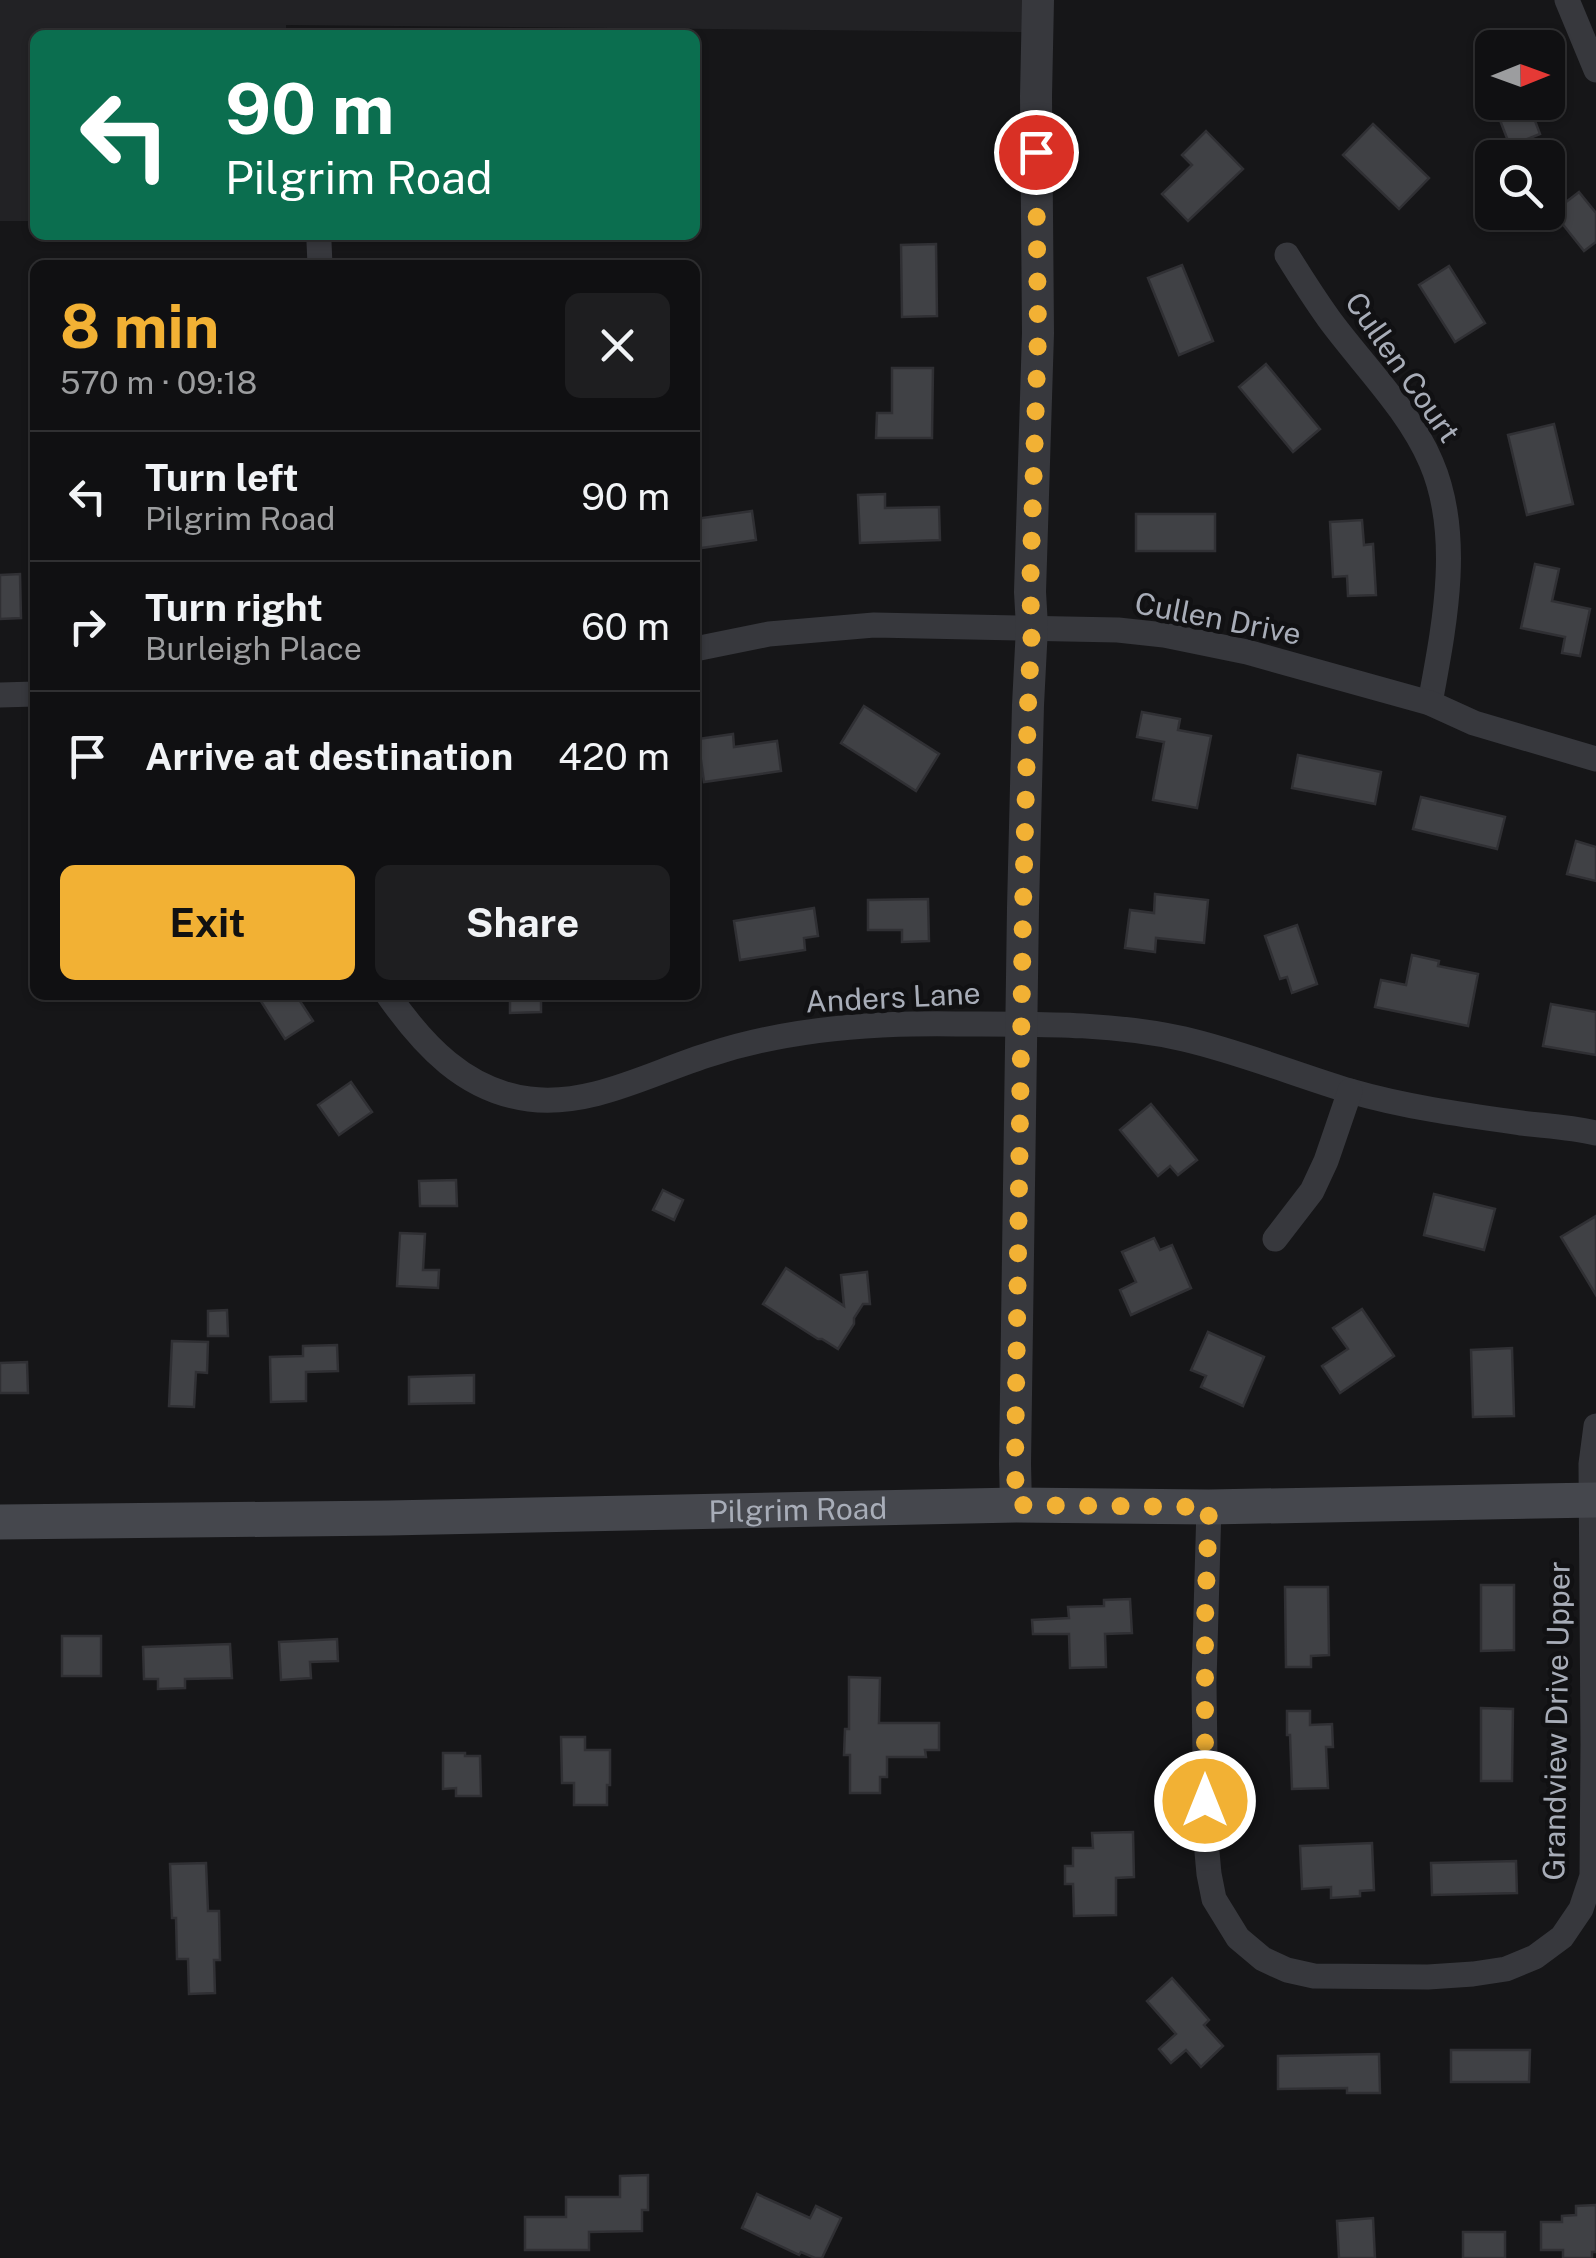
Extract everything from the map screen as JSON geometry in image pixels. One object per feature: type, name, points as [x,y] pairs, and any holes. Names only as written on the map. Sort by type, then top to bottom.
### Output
[{"type":"main road","name":"Pilgrim Road","points":[[0,1522],[1594,1500]]},
{"type":"street","points":[[1016,1505],[1030,592],[1038,334],[1038,0]]},
{"type":"street","points":[[1567,0],[1596,70]]},
{"type":"street","name":"Cullen Court","points":[[1286,254],[1418,436],[1440,487],[1446,512],[1447,604],[1430,704]]},
{"type":"street","name":"Cullen Drive","points":[[700,648],[769,634],[874,625],[1118,630],[1207,642],[1430,704],[1474,723],[1596,759]]},
{"type":"street","points":[[0,695],[30,694]]},
{"type":"street","name":"Anders Lane","points":[[392,1000],[450,1067],[477,1084],[526,1099],[554,1101],[617,1088],[753,1041],[796,1034],[884,1024],[1108,1026],[1182,1038],[1350,1091],[1429,1108],[1596,1132]]},
{"type":"street","points":[[1275,1238],[1312,1191],[1350,1091]]},
{"type":"street","name":"Grandview Drive Upper","points":[[1209,1507],[1204,1682],[1206,1840],[1214,1899],[1238,1938],[1262,1959],[1314,1976],[1428,1977],[1506,1969],[1535,1958],[1562,1937],[1580,1910],[1592,1876],[1594,1500],[1590,1464],[1596,1426]]},
{"type":"shaded area","points":[[0,0],[1030,0],[1029,32],[286,25],[286,30],[30,30],[30,221],[0,221]]},
{"type":"building","points":[[1500,120],[1535,120],[1540,134],[1525,140],[1508,140]]},
{"type":"building","points":[[1373,124],[1429,178],[1399,209],[1343,155]]},
{"type":"building","points":[[1206,131],[1243,169],[1188,221],[1162,194],[1192,165],[1182,155]]},
{"type":"building","points":[[1579,192],[1596,213],[1596,242],[1584,251],[1565,227],[1565,203]]},
{"type":"building","points":[[936,244],[937,316],[902,317],[901,245]]},
{"type":"building","points":[[1182,265],[1213,341],[1179,355],[1148,278]]},
{"type":"building","points":[[1449,266],[1485,323],[1455,342],[1419,285]]},
{"type":"building","points":[[1266,364],[1320,429],[1293,452],[1239,387]]},
{"type":"building","points":[[892,368],[933,368],[932,438],[876,438],[877,413],[892,413]]},
{"type":"building","points":[[1554,424],[1573,504],[1527,515],[1508,435]]},
{"type":"building","points":[[885,494],[885,508],[939,507],[940,540],[860,543],[858,495]]},
{"type":"building","points":[[752,511],[756,540],[700,548],[700,518]]},
{"type":"building","points":[[1136,514],[1215,514],[1215,551],[1136,551]]},
{"type":"building","points":[[1362,520],[1364,545],[1373,544],[1376,595],[1348,596],[1347,576],[1333,577],[1330,522]]},
{"type":"building","points":[[1535,564],[1559,569],[1552,601],[1590,609],[1580,656],[1562,653],[1565,637],[1521,628]]},
{"type":"building","points":[[20,574],[21,618],[0,619],[0,575]]},
{"type":"building","points":[[864,706],[939,754],[916,791],[841,743]]},
{"type":"building","points":[[1142,712],[1180,719],[1178,730],[1211,736],[1197,808],[1153,800],[1164,742],[1137,737]]},
{"type":"building","points":[[733,734],[734,747],[777,741],[781,771],[704,782],[700,739]]},
{"type":"building","points":[[1298,755],[1381,772],[1375,804],[1292,788]]},
{"type":"building","points":[[1421,797],[1505,817],[1497,849],[1413,829]]},
{"type":"building","points":[[1576,841],[1596,847],[1596,881],[1567,874]]},
{"type":"building","points":[[1155,894],[1208,900],[1204,943],[1156,938],[1155,952],[1125,948],[1130,910],[1154,913]]},
{"type":"building","points":[[928,899],[929,941],[902,942],[902,930],[868,930],[868,900]]},
{"type":"building","points":[[814,908],[818,936],[804,938],[805,950],[740,960],[734,921]]},
{"type":"building","points":[[1297,925],[1317,984],[1292,993],[1287,977],[1280,979],[1265,936]]},
{"type":"building","points":[[1412,955],[1439,961],[1438,966],[1478,974],[1468,1026],[1375,1007],[1381,980],[1406,985]]},
{"type":"building","points":[[260,1000],[299,1000],[313,1021],[285,1039]]},
{"type":"building","points":[[510,1000],[541,1000],[541,1012],[510,1013]]},
{"type":"building","points":[[1551,1004],[1596,1012],[1596,1055],[1543,1046]]},
{"type":"building","points":[[351,1082],[372,1112],[339,1135],[318,1105]]},
{"type":"building","points":[[1151,1104],[1197,1160],[1178,1175],[1170,1166],[1158,1176],[1120,1130]]},
{"type":"building","points":[[456,1180],[457,1206],[420,1206],[419,1181]]},
{"type":"building","points":[[663,1190],[683,1200],[674,1220],[653,1210]]},
{"type":"building","points":[[1434,1194],[1495,1209],[1484,1250],[1424,1235]]},
{"type":"building","points":[[1596,1216],[1596,1295],[1561,1237]]},
{"type":"building","points":[[400,1233],[425,1234],[423,1270],[439,1270],[438,1288],[397,1286]]},
{"type":"building","points":[[1154,1238],[1160,1250],[1172,1245],[1191,1288],[1131,1315],[1120,1290],[1136,1282],[1122,1252]]},
{"type":"building","points":[[786,1268],[844,1306],[841,1275],[867,1272],[870,1304],[863,1304],[838,1349],[763,1304]]},
{"type":"building","points":[[1362,1309],[1394,1356],[1340,1393],[1322,1366],[1348,1349],[1333,1328]]},
{"type":"building","points":[[227,1310],[228,1336],[208,1336],[208,1311]]},
{"type":"building","points":[[1208,1332],[1264,1357],[1243,1406],[1201,1387],[1206,1376],[1191,1370]]},
{"type":"building","points":[[172,1341],[208,1342],[207,1373],[196,1372],[194,1407],[169,1406]]},
{"type":"building","points":[[337,1345],[338,1371],[306,1372],[306,1401],[271,1402],[270,1357],[303,1356],[303,1346]]},
{"type":"building","points":[[1512,1348],[1514,1416],[1473,1417],[1471,1350]]},
{"type":"building","points":[[27,1362],[28,1393],[0,1393],[0,1363]]},
{"type":"building","points":[[474,1375],[474,1403],[409,1404],[409,1377]]},
{"type":"building","points":[[1481,1585],[1514,1585],[1514,1650],[1481,1651]]},
{"type":"building","points":[[1285,1587],[1328,1587],[1329,1655],[1311,1656],[1311,1667],[1286,1667]]},
{"type":"building","points":[[1130,1599],[1132,1633],[1105,1634],[1106,1667],[1070,1668],[1069,1634],[1033,1634],[1032,1620],[1069,1618],[1068,1607],[1104,1606],[1104,1600]]},
{"type":"building","points":[[62,1636],[101,1636],[101,1676],[62,1676]]},
{"type":"building","points":[[337,1639],[338,1661],[310,1662],[311,1678],[281,1680],[279,1642]]},
{"type":"building","points":[[230,1644],[232,1678],[185,1679],[185,1688],[158,1689],[158,1679],[144,1679],[143,1647]]},
{"type":"building","points":[[849,1677],[880,1678],[879,1723],[939,1723],[939,1750],[925,1750],[926,1757],[887,1757],[887,1777],[880,1777],[880,1793],[850,1793],[850,1755],[844,1755],[845,1729],[849,1729]]},
{"type":"building","points":[[1481,1708],[1513,1709],[1512,1781],[1481,1781]]},
{"type":"building","points":[[1287,1711],[1310,1711],[1310,1725],[1332,1724],[1333,1747],[1326,1747],[1328,1788],[1292,1789]]},
{"type":"building","points":[[561,1737],[585,1737],[585,1750],[610,1750],[607,1805],[574,1805],[574,1783],[562,1783]]},
{"type":"building","points":[[443,1753],[480,1756],[481,1796],[456,1796],[456,1788],[443,1789]]},
{"type":"building","points":[[1133,1832],[1134,1877],[1116,1878],[1116,1915],[1074,1916],[1073,1884],[1065,1884],[1065,1866],[1073,1866],[1073,1848],[1093,1848],[1092,1833]]},
{"type":"building","points":[[1372,1843],[1374,1890],[1360,1891],[1360,1896],[1331,1898],[1331,1887],[1302,1889],[1300,1846]]},
{"type":"building","points":[[1516,1861],[1517,1893],[1432,1895],[1431,1863]]},
{"type":"building","points":[[206,1863],[208,1911],[219,1911],[220,1960],[214,1960],[215,1993],[189,1994],[188,1959],[177,1959],[170,1864]]},
{"type":"building","points":[[1172,1978],[1209,2020],[1204,2025],[1223,2046],[1201,2067],[1186,2050],[1171,2063],[1159,2049],[1176,2034],[1147,2001]]},
{"type":"building","points":[[1451,2050],[1530,2050],[1529,2082],[1451,2082]]},
{"type":"building","points":[[1379,2054],[1380,2093],[1347,2093],[1347,2088],[1278,2089],[1278,2056]]},
{"type":"building","points":[[648,2175],[648,2210],[642,2210],[642,2231],[589,2232],[589,2250],[525,2250],[525,2217],[566,2217],[566,2197],[620,2197],[620,2176]]},
{"type":"building","points":[[757,2194],[810,2218],[816,2206],[841,2218],[822,2258],[801,2252],[799,2255],[742,2228]]},
{"type":"building","points":[[1596,2205],[1596,2252],[1592,2252],[1592,2258],[1563,2258],[1563,2250],[1541,2250],[1541,2222],[1562,2222],[1562,2216],[1576,2215],[1576,2206]]},
{"type":"building","points":[[1373,2218],[1375,2258],[1339,2258],[1337,2221]]},
{"type":"building","points":[[1463,2232],[1505,2232],[1505,2258],[1463,2258]]},
{"type":"route","points":[[1036,152],[1038,334],[1023,908],[1016,1505],[1209,1507],[1205,1801]]}]
